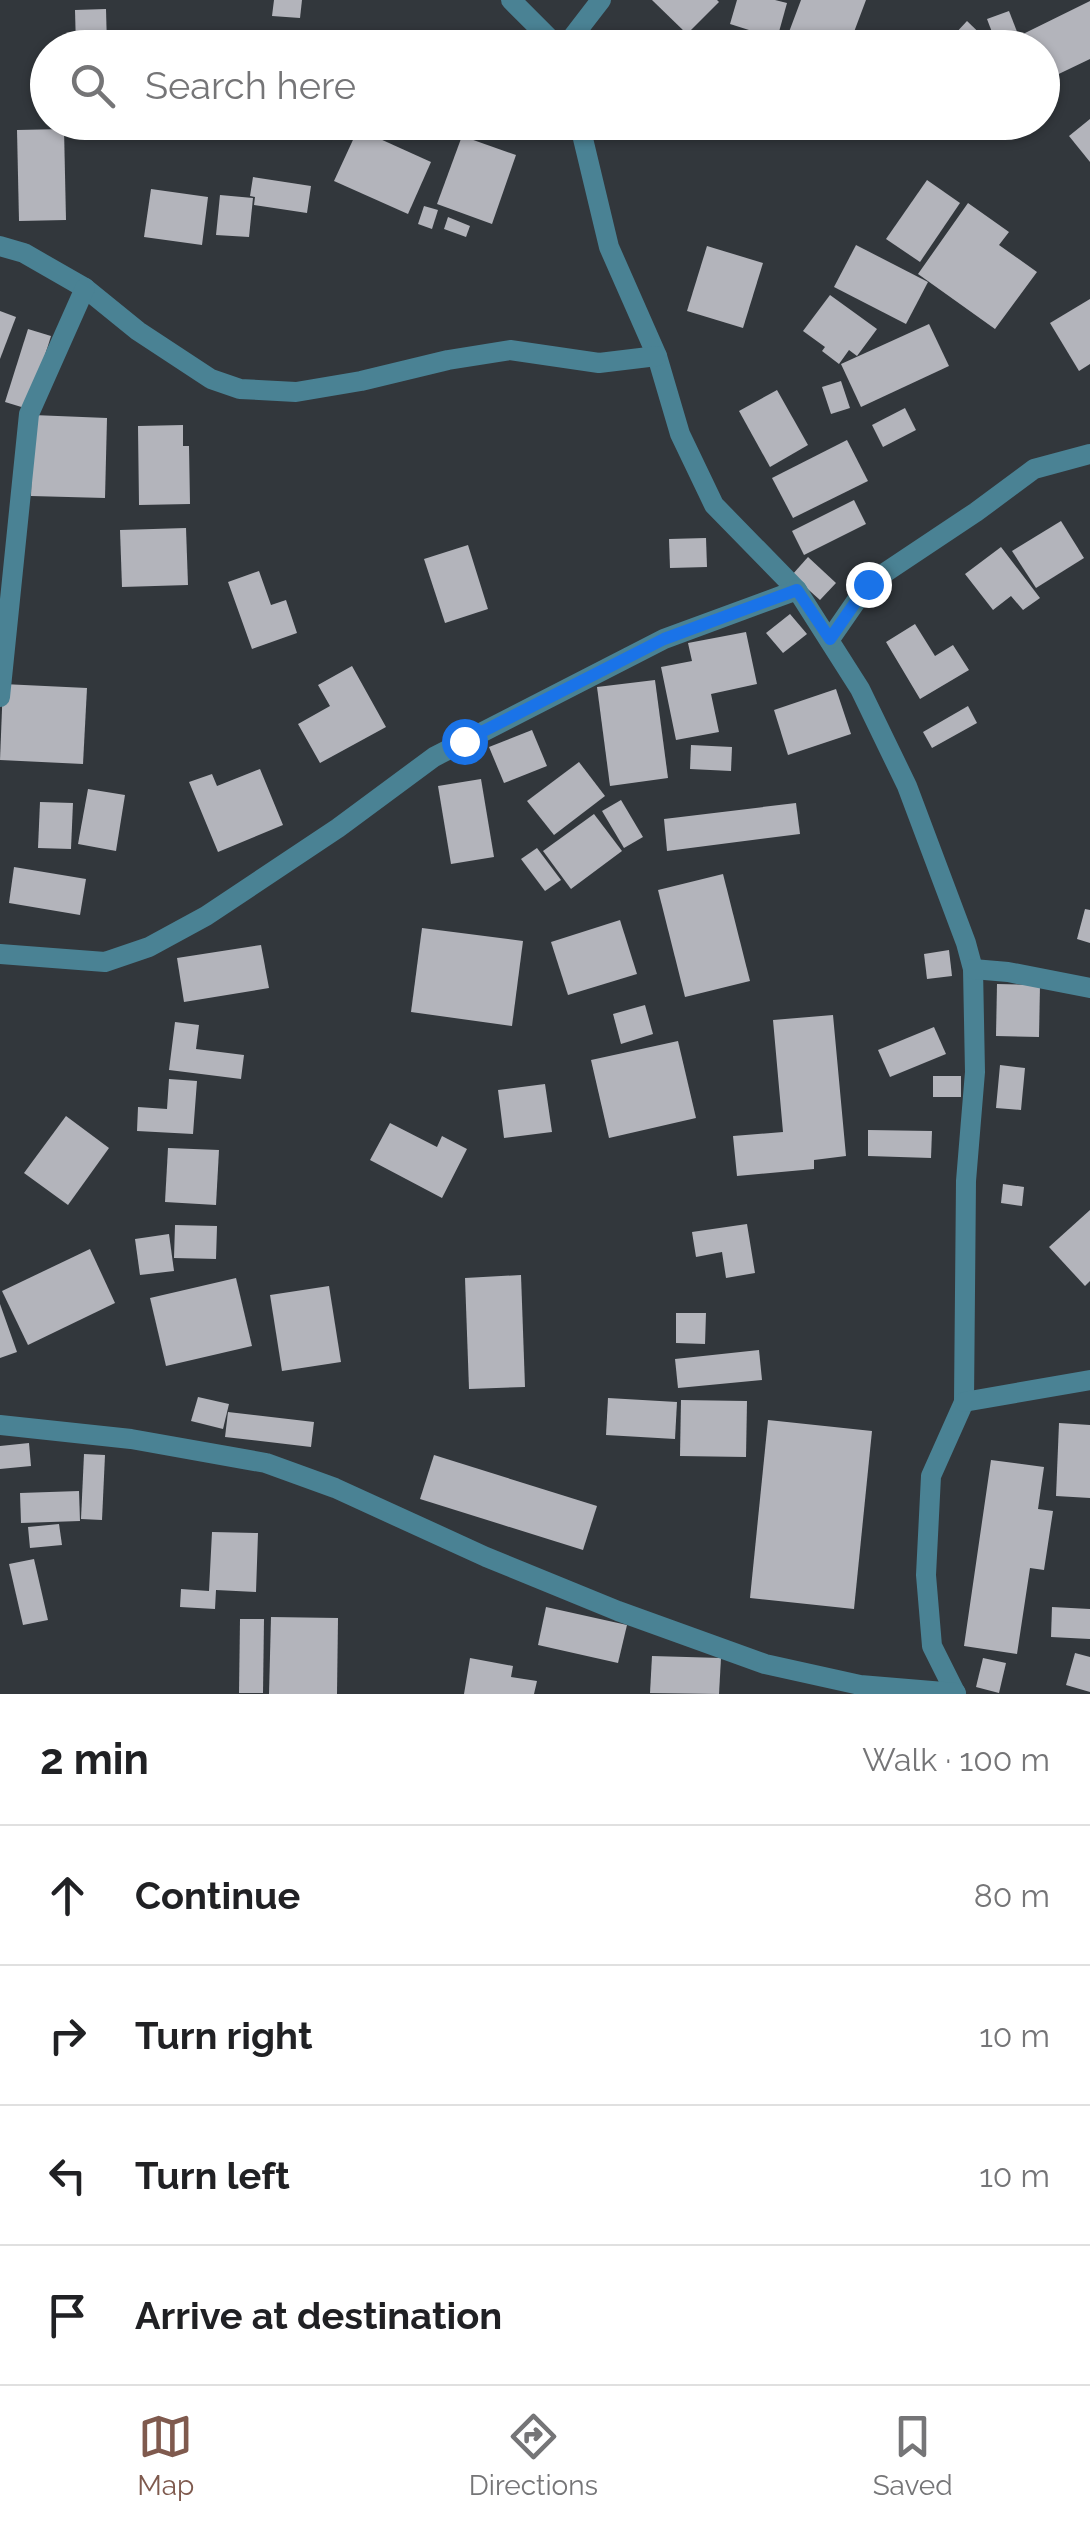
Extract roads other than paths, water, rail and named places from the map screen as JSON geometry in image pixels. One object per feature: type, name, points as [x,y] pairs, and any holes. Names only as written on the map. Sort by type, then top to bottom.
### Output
[{"type":"street","points":[[511,0],[543,30]]},
{"type":"street","points":[[577,30],[602,0]]},
{"type":"street","points":[[583,140],[609,247],[657,356],[680,434],[714,505],[797,590],[860,690],[907,786],[973,969],[975,1072],[966,1180],[964,1402],[931,1476],[926,1575],[932,1646],[956,1693]]},
{"type":"street","points":[[0,246],[24,253],[85,288],[138,331],[211,378],[240,389],[296,392],[510,350],[600,362],[657,356]]},
{"type":"street","points":[[0,698],[29,414],[85,288]]},
{"type":"street","points":[[830,639],[868,584],[1034,469],[1090,454]]},
{"type":"street","points":[[0,954],[105,962],[149,946],[206,916],[338,828],[434,757],[664,639],[797,590]]},
{"type":"street","points":[[973,969],[1090,988]]},
{"type":"street","points":[[964,1402],[1090,1380]]},
{"type":"street","points":[[0,1424],[131,1439],[266,1463],[335,1488],[486,1557],[618,1611],[765,1664],[860,1686],[956,1693]]}]
